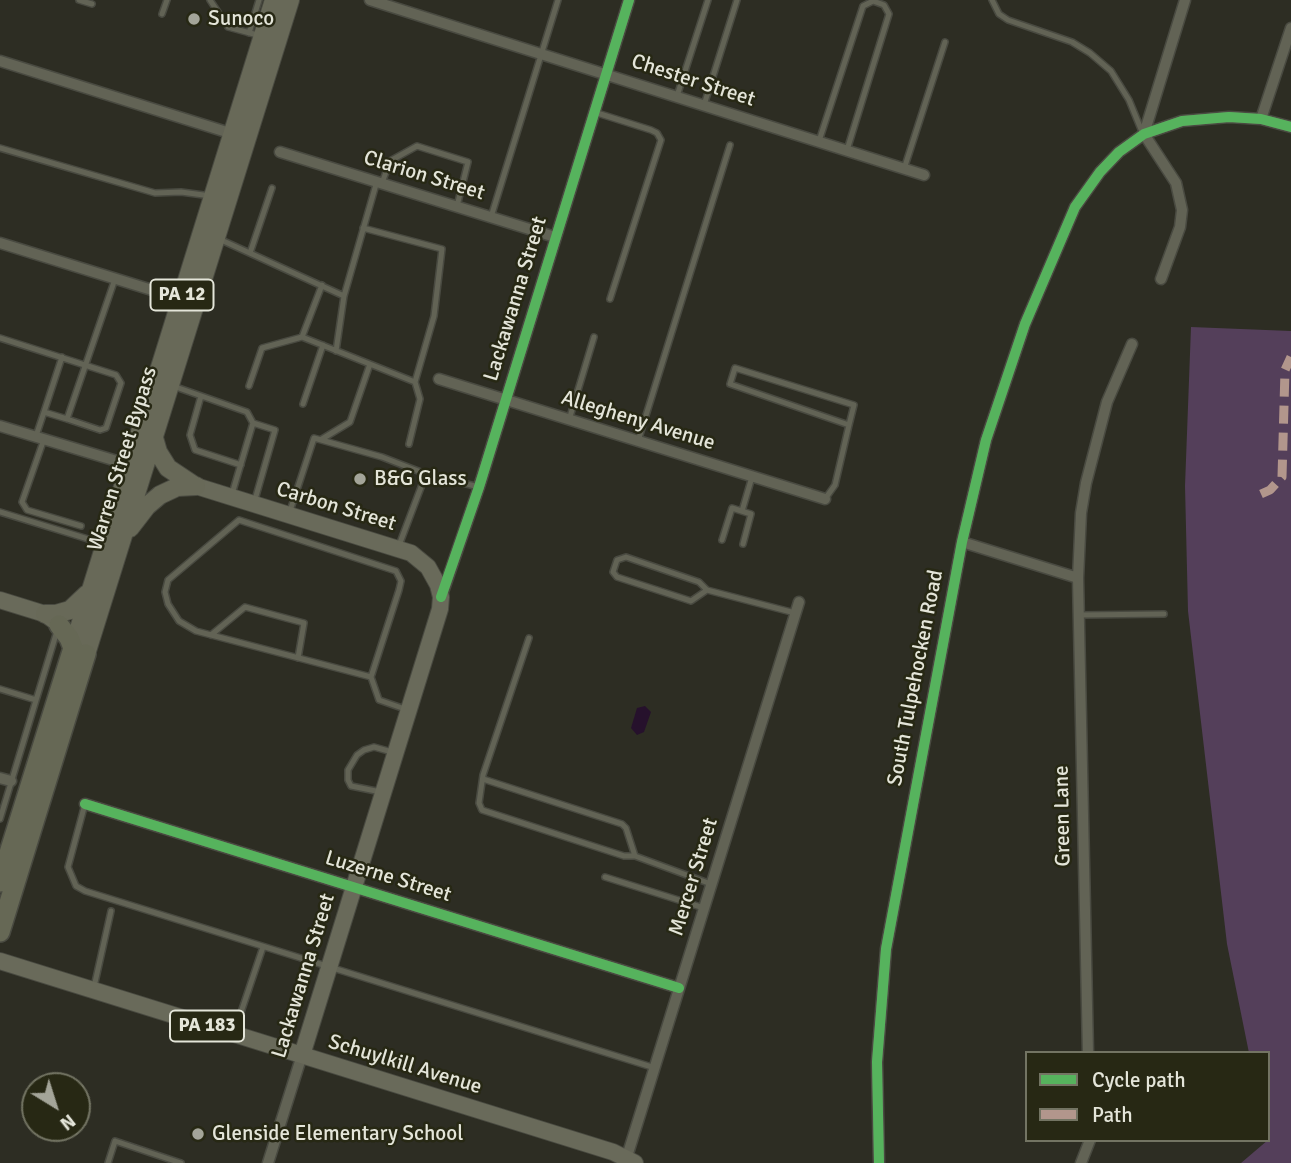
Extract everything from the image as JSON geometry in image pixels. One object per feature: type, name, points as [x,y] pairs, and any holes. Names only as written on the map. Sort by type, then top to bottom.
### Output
[{"type":"highway","name":"Warren Street Bypass","points":[[0,932],[79,651],[91,588],[233,134],[256,35],[274,0]]},
{"type":"highway","name":"Warren Street Bypass","points":[[0,882],[79,651],[123,536],[290,0]]},
{"type":"highway","points":[[154,438],[158,452],[168,468],[196,486]]},
{"type":"highway","points":[[123,536],[147,506],[160,495],[177,487],[196,486]]},
{"type":"highway","points":[[79,651],[52,619],[56,614],[70,610],[91,588]]},
{"type":"main road","name":"Carbon Street","points":[[196,486],[411,552],[428,568],[438,585],[441,597]]},
{"type":"main road","name":"Lackawanna Street","points":[[302,1055],[440,608],[441,597]]},
{"type":"main road","points":[[0,600],[52,619]]},
{"type":"main road","name":"Schuylkill Avenue","points":[[3,962],[613,1152],[629,1162]]},
{"type":"street","name":"Chester Street","points":[[370,0],[924,175]]},
{"type":"street","name":"Lackawanna Street","points":[[441,597],[479,487],[629,0]]},
{"type":"street","points":[[1161,279],[1180,227],[1182,210],[1176,183],[1144,134],[1185,0]]},
{"type":"street","points":[[1261,119],[1291,28]]},
{"type":"street","points":[[0,61],[233,134]]},
{"type":"street","name":"South Tulpehocken Road","points":[[879,1163],[877,1062],[886,949],[975,483],[1000,395],[1025,324],[1070,216],[1086,189],[1119,152],[1144,134],[1182,121],[1230,117],[1261,119],[1291,127]]},
{"type":"street","name":"Clarion Street","points":[[280,152],[555,237]]},
{"type":"street","points":[[0,243],[181,299]]},
{"type":"street","name":"Green Lane","points":[[1088,1051],[1078,578],[1081,513],[1107,402],[1132,344]]},
{"type":"street","name":"Allegheny Avenue","points":[[439,379],[825,499]]},
{"type":"street","points":[[0,426],[130,465]]},
{"type":"street","points":[[962,542],[1078,578]]},
{"type":"street","name":"Mercer Street","points":[[629,1162],[654,1068],[797,608]]},
{"type":"street","name":"Luzerne Street","points":[[85,804],[679,988]]},
{"type":"street","name":"Lackawanna Street","points":[[268,1163],[302,1055]]},
{"type":"street","points":[[1081,1163],[1089,1142]]},
{"type":"lane","points":[[79,0],[92,4]]},
{"type":"lane","points":[[162,14],[167,0]]},
{"type":"lane","points":[[210,0],[228,27],[256,35],[259,0]]},
{"type":"lane","points":[[491,217],[558,0]]},
{"type":"lane","points":[[677,96],[708,0]]},
{"type":"lane","points":[[704,105],[737,0]]},
{"type":"lane","points":[[992,0],[999,13],[1008,20],[1072,42],[1111,71],[1129,100],[1144,134]]},
{"type":"lane","points":[[819,142],[863,6],[873,1],[884,5],[890,14],[847,150]]},
{"type":"lane","points":[[236,29],[239,20]]},
{"type":"lane","points":[[904,169],[945,42]]},
{"type":"lane","points":[[594,112],[651,130],[657,133],[661,140],[610,299]]},
{"type":"lane","points":[[638,441],[730,145]]},
{"type":"lane","points":[[337,351],[344,296],[363,228],[379,182],[390,161],[417,146],[468,162],[457,206]]},
{"type":"lane","points":[[0,148],[155,193],[181,192],[213,196]]},
{"type":"lane","points":[[250,253],[272,188]]},
{"type":"lane","points":[[363,228],[442,250],[434,316],[415,382],[420,399],[409,444]]},
{"type":"lane","points":[[216,237],[344,296]]},
{"type":"lane","points":[[67,419],[115,279]]},
{"type":"lane","points":[[302,337],[321,285]]},
{"type":"lane","points":[[249,386],[262,348],[302,337],[415,382]]},
{"type":"lane","points":[[569,420],[594,337]]},
{"type":"lane","points":[[0,338],[116,375],[121,383],[106,428],[100,430],[44,412]]},
{"type":"lane","points":[[303,404],[323,345]]},
{"type":"lane","points":[[62,357],[44,412],[40,438],[22,502],[27,510],[81,526]]},
{"type":"lane","points":[[289,514],[318,439],[350,422],[370,364]]},
{"type":"lane","points":[[825,499],[835,485],[854,405],[735,368],[730,384],[849,425]]},
{"type":"lane","points":[[170,385],[247,412],[253,423],[275,430],[253,503]]},
{"type":"lane","points":[[201,396],[190,435],[195,450],[241,465]]},
{"type":"lane","points":[[231,496],[253,423]]},
{"type":"lane","points":[[318,439],[382,457],[426,474],[479,487]]},
{"type":"lane","points":[[398,548],[426,474]]},
{"type":"lane","points":[[742,511],[752,476]]},
{"type":"lane","points":[[722,540],[732,508],[751,514],[743,544]]},
{"type":"lane","points":[[0,512],[105,544]]},
{"type":"lane","points":[[370,677],[196,631],[180,621],[168,604],[164,592],[168,580],[239,520],[396,571],[401,581],[400,590],[370,677],[379,700],[408,710]]},
{"type":"lane","points":[[707,590],[691,601],[617,577],[613,572],[617,559],[626,557],[699,582],[707,590],[797,608]]},
{"type":"lane","points":[[211,635],[245,607],[304,623],[298,658]]},
{"type":"lane","points":[[1079,615],[1164,614]]},
{"type":"lane","points":[[0,819],[6,780],[36,700],[52,619]]},
{"type":"lane","points":[[528,638],[483,779],[479,803],[482,810],[487,814],[624,856],[635,856],[711,884]]},
{"type":"lane","points":[[0,689],[36,700]]},
{"type":"lane","points":[[383,792],[351,786],[348,770],[357,755],[364,750],[374,747],[395,753]]},
{"type":"lane","points":[[483,779],[622,824],[626,828],[635,856]]},
{"type":"lane","points":[[85,804],[68,867],[76,886],[85,891],[654,1068]]},
{"type":"lane","points":[[605,877],[704,908]]},
{"type":"lane","points":[[93,990],[111,911]]},
{"type":"lane","points":[[234,1034],[263,947]]},
{"type":"lane","points":[[108,1163],[115,1141],[181,1163]]},
{"type":"shaded area","points":[[1191,327],[1291,331],[1291,1163],[1241,1163],[1266,1142],[1270,1142],[1270,1051],[1249,1051],[1227,944],[1188,611],[1185,486]]},
{"type":"shaded area","points":[[645,706],[651,712],[644,732],[637,735],[631,728],[637,708]]},
{"type":"marked path","points":[[1261,494],[1270,490],[1282,477],[1285,370],[1291,357]]},
{"type":"cycle path","points":[[441,597],[479,487],[629,0]]},
{"type":"cycle path","points":[[879,1163],[877,1062],[886,949],[962,542],[986,440],[1025,324],[1075,207],[1100,172],[1119,152],[1144,134],[1182,121],[1229,117],[1261,119],[1291,127]]},
{"type":"cycle path","points":[[85,804],[679,988]]},
{"type":"place","name":"Sunoco","points":[[194,19]]},
{"type":"place","name":"B&G Glass","points":[[360,479]]},
{"type":"place","name":"Glenside Elementary School","points":[[198,1134]]}]
